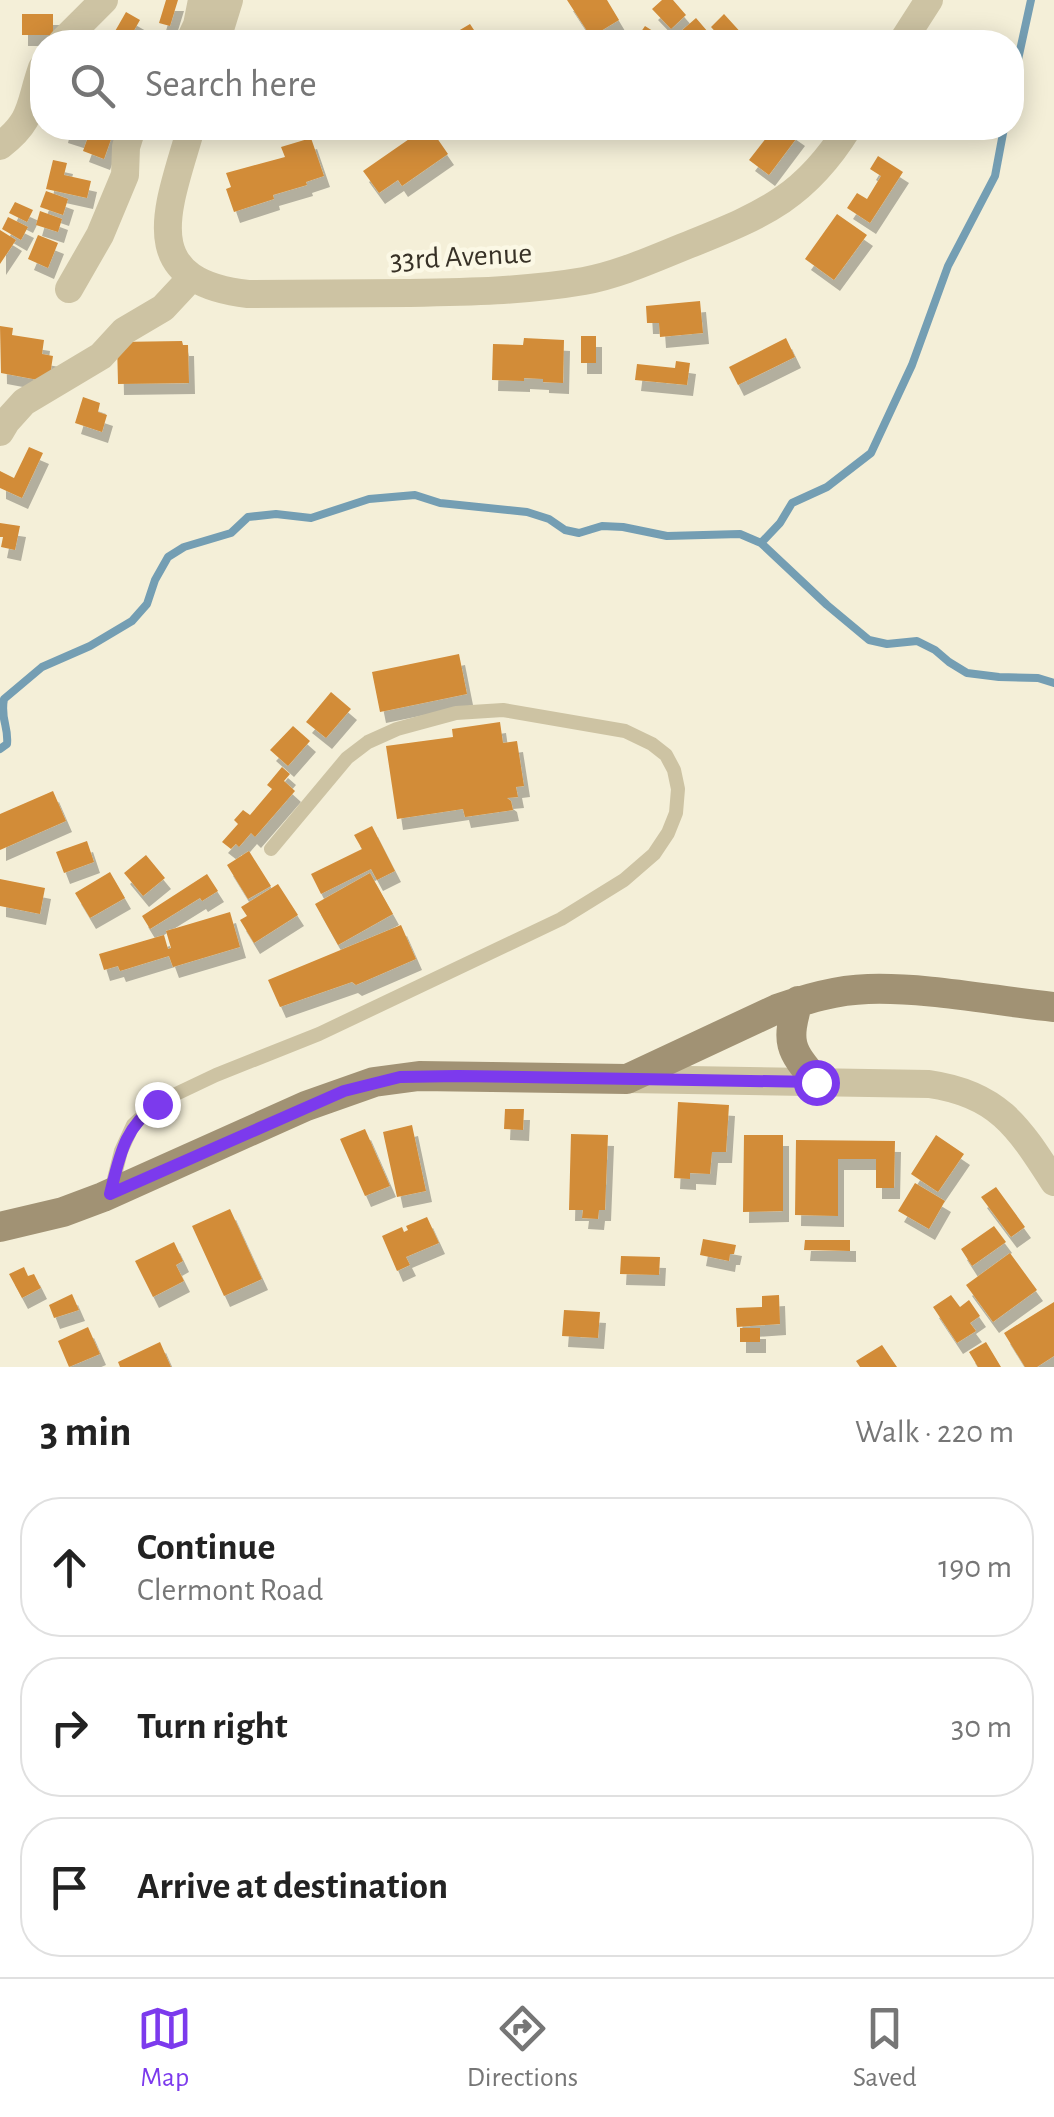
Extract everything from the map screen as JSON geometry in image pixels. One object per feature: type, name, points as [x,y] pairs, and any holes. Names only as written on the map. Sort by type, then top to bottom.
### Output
[{"type":"street","points":[[74,30],[104,0]]},
{"type":"street","points":[[195,30],[202,0]]},
{"type":"street","points":[[220,30],[229,0]]},
{"type":"street","points":[[910,30],[929,0]]},
{"type":"street","points":[[0,146],[23,125],[30,112]]},
{"type":"street","points":[[69,290],[100,236],[124,175],[128,140]]},
{"type":"street","points":[[0,432],[24,402],[100,356],[124,332],[163,308],[191,278],[174,259],[166,224],[188,140]]},
{"type":"street","name":"33rd Avenue","points":[[191,278],[220,291],[248,294],[492,292],[584,281],[654,258],[767,211],[811,178],[841,140]]},
{"type":"street","points":[[628,1079],[798,1001],[842,992],[895,989],[1054,1007]]},
{"type":"street","points":[[798,1001],[792,1048],[816,1082]]},
{"type":"street","points":[[0,1227],[63,1212],[110,1194],[306,1106],[374,1082],[420,1076],[929,1084],[974,1094],[1003,1113],[1054,1182]]},
{"type":"lane","points":[[110,1194],[121,1151],[143,1114],[216,1075],[319,1034],[561,919],[624,880],[654,854],[676,813],[678,788],[666,755],[624,731],[503,710],[456,713],[397,729],[368,742],[348,758],[271,850]]},
{"type":"building","points":[[166,0],[178,0],[170,26],[159,23]]},
{"type":"building","points":[[567,0],[607,0],[619,20],[603,30],[586,30]]},
{"type":"building","points":[[662,0],[673,0],[686,15],[671,29],[652,9]]},
{"type":"building","points":[[126,12],[140,20],[134,30],[116,30]]},
{"type":"building","points":[[22,14],[53,14],[53,30],[30,30],[30,35],[22,35]]},
{"type":"building","points":[[724,14],[739,30],[714,30],[711,27]]},
{"type":"building","points":[[696,18],[706,30],[682,30]]},
{"type":"building","points":[[87,140],[111,140],[104,159],[83,151]]},
{"type":"building","points":[[312,140],[324,176],[234,212],[226,189],[231,187],[226,173],[285,157],[281,147]]},
{"type":"building","points":[[408,140],[438,140],[448,154],[402,186],[398,180],[379,193],[363,171]]},
{"type":"building","points":[[765,140],[795,140],[769,175],[749,160]]},
{"type":"building","points":[[878,156],[903,172],[870,223],[847,208],[857,193],[867,199],[881,176],[870,169]]},
{"type":"building","points":[[53,160],[67,163],[64,175],[91,181],[87,198],[46,189]]},
{"type":"building","points":[[46,191],[68,199],[63,215],[40,207]]},
{"type":"building","points":[[15,202],[33,210],[27,222],[9,213]]},
{"type":"building","points":[[40,211],[62,219],[58,232],[36,225]]},
{"type":"building","points":[[837,214],[867,235],[834,280],[805,259]]},
{"type":"building","points":[[8,217],[28,227],[21,240],[2,229]]},
{"type":"building","points":[[0,230],[16,240],[0,264]]},
{"type":"building","points":[[38,235],[58,243],[48,268],[28,259]]},
{"type":"building","points":[[700,301],[703,333],[660,337],[659,323],[647,323],[646,306]]},
{"type":"building","points":[[0,326],[13,328],[12,335],[44,340],[42,354],[53,356],[49,382],[1,373]]},
{"type":"building","points":[[581,336],[596,336],[596,363],[581,363]]},
{"type":"building","points":[[524,338],[564,340],[563,383],[524,378],[492,380],[493,344],[523,345]]},
{"type":"building","points":[[786,338],[795,357],[738,385],[729,367]]},
{"type":"building","points":[[182,341],[188,345],[189,383],[118,384],[117,342]]},
{"type":"building","points":[[676,361],[690,363],[687,385],[635,380],[637,364],[675,368]]},
{"type":"building","points":[[83,397],[100,403],[98,412],[107,415],[102,432],[75,423]]},
{"type":"building","points":[[29,447],[43,453],[22,498],[0,488],[0,471],[14,478]]},
{"type":"building","points":[[0,523],[20,526],[15,550],[1,547]]},
{"type":"building","points":[[459,654],[467,694],[380,712],[372,672]]},
{"type":"building","points":[[331,692],[351,709],[326,738],[306,722]]},
{"type":"building","points":[[500,722],[503,743],[517,741],[524,786],[516,787],[518,797],[507,798],[513,810],[465,817],[463,809],[397,819],[386,746],[453,737],[452,729]]},
{"type":"building","points":[[293,726],[310,741],[288,766],[270,750]]},
{"type":"building","points":[[282,767],[290,774],[284,781],[295,791],[255,837],[251,833],[239,847],[236,844],[231,849],[222,842],[238,824],[234,820],[243,810],[250,815],[272,789],[267,785]]},
{"type":"building","points":[[53,791],[66,821],[0,850],[0,814]]},
{"type":"building","points":[[372,826],[395,871],[377,880],[371,869],[321,894],[311,874],[362,849],[354,835]]},
{"type":"building","points":[[87,841],[94,862],[64,873],[56,852]]},
{"type":"building","points":[[249,851],[271,886],[248,899],[227,865]]},
{"type":"building","points":[[146,855],[165,878],[143,896],[124,873]]},
{"type":"building","points":[[110,872],[125,898],[90,918],[75,893]]},
{"type":"building","points":[[370,873],[393,914],[338,945],[315,904]]},
{"type":"building","points":[[207,874],[218,891],[150,929],[142,916]]},
{"type":"building","points":[[0,879],[45,888],[40,914],[0,906]]},
{"type":"building","points":[[278,884],[298,915],[254,943],[240,920],[247,916],[241,907]]},
{"type":"building","points":[[230,912],[240,947],[173,967],[169,956],[120,971],[118,966],[104,970],[99,954],[164,935],[168,949],[171,948],[166,931]]},
{"type":"building","points":[[401,925],[416,959],[356,985],[352,982],[280,1007],[268,980]]},
{"type":"building","points":[[678,1102],[729,1105],[726,1152],[712,1152],[710,1174],[690,1173],[690,1179],[674,1178]]},
{"type":"building","points":[[505,1109],[524,1109],[523,1130],[504,1129]]},
{"type":"building","points":[[412,1125],[426,1191],[397,1197],[383,1132]]},
{"type":"building","points":[[365,1129],[390,1186],[365,1196],[340,1139]]},
{"type":"building","points":[[571,1134],[608,1135],[605,1210],[599,1210],[598,1219],[582,1218],[583,1210],[569,1210]]},
{"type":"building","points":[[744,1135],[783,1135],[783,1211],[743,1212]]},
{"type":"building","points":[[936,1135],[964,1154],[938,1192],[911,1174]]},
{"type":"building","points":[[796,1140],[895,1141],[894,1188],[876,1188],[876,1159],[838,1159],[838,1216],[795,1215]]},
{"type":"building","points":[[915,1183],[945,1201],[929,1229],[898,1211]]},
{"type":"building","points":[[996,1187],[1025,1227],[1011,1237],[981,1197]]},
{"type":"building","points":[[230,1209],[262,1279],[224,1296],[192,1226]]},
{"type":"building","points":[[427,1217],[439,1243],[406,1257],[410,1265],[397,1271],[382,1236],[402,1227],[404,1232],[408,1230],[406,1226]]},
{"type":"building","points":[[994,1226],[1006,1242],[972,1266],[961,1249]]},
{"type":"building","points":[[703,1239],[736,1245],[734,1254],[730,1254],[729,1261],[700,1255]]},
{"type":"building","points":[[805,1240],[850,1240],[850,1251],[804,1250]]},
{"type":"building","points":[[174,1242],[183,1261],[176,1265],[184,1281],[153,1297],[135,1261]]},
{"type":"building","points":[[1010,1253],[1037,1290],[993,1322],[966,1285]]},
{"type":"building","points":[[621,1256],[660,1257],[659,1275],[620,1274]]},
{"type":"building","points":[[24,1267],[28,1276],[34,1274],[41,1288],[22,1298],[9,1274]]},
{"type":"building","points":[[72,1294],[79,1310],[54,1318],[49,1305]]},
{"type":"building","points":[[779,1295],[780,1324],[737,1327],[736,1308],[762,1307],[762,1296]]},
{"type":"building","points":[[951,1295],[960,1307],[969,1300],[980,1316],[970,1323],[976,1331],[957,1343],[933,1307]]},
{"type":"building","points":[[1054,1302],[1054,1356],[1037,1367],[1025,1367],[1004,1333]]},
{"type":"building","points":[[564,1310],[600,1312],[598,1338],[562,1336]]},
{"type":"building","points":[[88,1327],[100,1354],[69,1367],[58,1341]]},
{"type":"building","points":[[740,1328],[760,1328],[760,1342],[740,1342]]},
{"type":"building","points":[[160,1342],[171,1367],[120,1367],[118,1362]]},
{"type":"building","points":[[986,1342],[1001,1367],[978,1367],[969,1352]]},
{"type":"building","points":[[882,1345],[897,1367],[860,1367],[856,1361]]},
{"type":"waterway","points":[[1024,32],[1031,0]]},
{"type":"waterway","points":[[761,543],[792,503],[827,487],[871,453],[912,365],[948,266],[995,176],[1002,140]]},
{"type":"waterway","points":[[0,749],[7,744],[4,699],[42,667],[90,646],[132,621],[147,604],[168,557],[184,547],[231,533],[248,517],[276,514],[311,518],[369,499],[415,495],[440,503],[527,512],[579,533],[602,526],[667,536],[740,534],[761,543],[869,640],[887,644],[917,641],[967,673],[1038,678],[1054,683]]},
{"type":"route","points":[[157,1104],[143,1114],[128,1135],[110,1194],[306,1106],[344,1091],[400,1077],[816,1082]]}]
